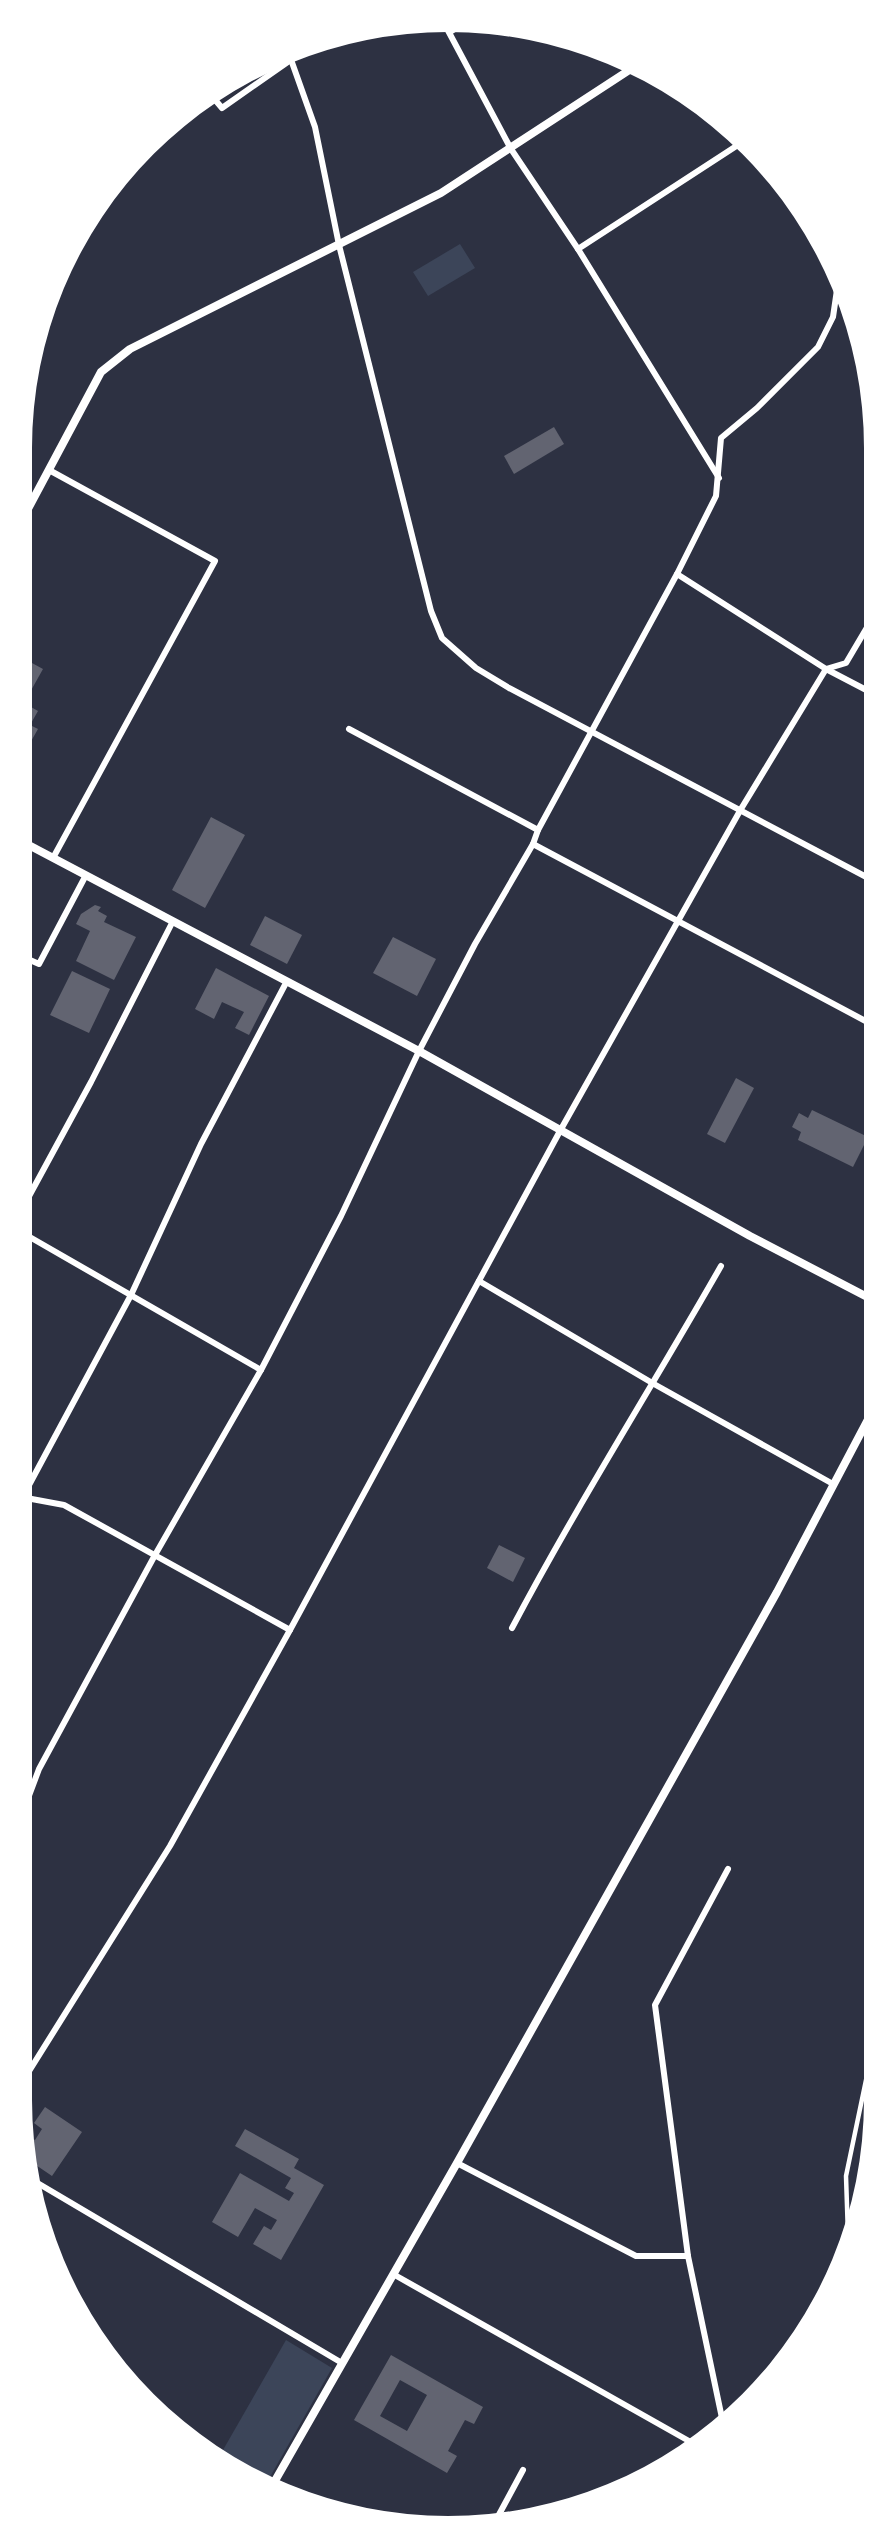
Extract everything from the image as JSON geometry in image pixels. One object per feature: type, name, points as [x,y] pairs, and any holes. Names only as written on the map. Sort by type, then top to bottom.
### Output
[{"type":"main road","points":[[32,502],[101,372],[130,349],[441,193],[627,72]]},
{"type":"main road","points":[[276,2478],[457,2163],[777,1592],[864,1425]]},
{"type":"street","points":[[450,32],[511,149],[578,249],[719,478]]},
{"type":"street","points":[[293,62],[315,127],[339,245],[431,611],[442,638],[476,668],[864,876]]},
{"type":"street","points":[[217,102],[222,108],[271,71]]},
{"type":"street","points":[[578,249],[736,146]]},
{"type":"street","points":[[32,1788],[39,1769],[155,1555],[261,1370],[341,1216],[419,1051],[677,574],[716,496],[721,438],[757,408],[818,347],[833,317],[836,297]]},
{"type":"street","points":[[49,470],[215,561],[53,858]]},
{"type":"street","points":[[677,574],[826,669],[864,689]]},
{"type":"street","points":[[32,2066],[170,1846],[290,1630],[560,1131],[741,809],[826,669],[846,663],[864,633]]},
{"type":"street","points":[[349,729],[538,830]]},
{"type":"street","points":[[533,844],[864,1020]]},
{"type":"street","points":[[32,847],[419,1051],[750,1236],[864,1295]]},
{"type":"street","points":[[32,961],[39,964],[86,875]]},
{"type":"street","points":[[32,1191],[91,1082],[173,921]]},
{"type":"street","points":[[32,1479],[131,1295],[201,1144],[287,981]]},
{"type":"street","points":[[32,1238],[261,1370]]},
{"type":"street","points":[[512,1628],[566,1529],[654,1384],[721,1266]]},
{"type":"street","points":[[479,1281],[654,1384],[833,1484]]},
{"type":"street","points":[[32,1500],[64,1505],[290,1630]]},
{"type":"street","points":[[721,2414],[688,2256],[655,2005],[728,1869]]},
{"type":"street","points":[[847,2216],[846,2176],[864,2090]]},
{"type":"street","points":[[457,2163],[636,2256],[688,2256]]},
{"type":"street","points":[[41,2185],[342,2363]]},
{"type":"street","points":[[393,2274],[687,2440]]},
{"type":"street","points":[[500,2512],[523,2470]]},
{"type":"shaded area","points":[[460,244],[475,268],[428,296],[413,272]]},
{"type":"shaded area","points":[[286,2340],[332,2368],[271,2476],[223,2449]]},
{"type":"building","points":[[554,427],[564,444],[514,474],[504,456]]},
{"type":"building","points":[[32,663],[43,669],[32,689]]},
{"type":"building","points":[[32,708],[38,711],[32,722]]},
{"type":"building","points":[[32,726],[38,729],[32,740]]},
{"type":"building","points":[[211,817],[245,835],[205,908],[172,890]]},
{"type":"building","points":[[95,905],[101,907],[98,911],[107,916],[104,922],[136,937],[114,980],[76,961],[90,931],[76,924],[81,914]]},
{"type":"building","points":[[265,916],[302,935],[287,964],[250,945]]},
{"type":"building","points":[[393,937],[436,959],[417,996],[373,973]]},
{"type":"building","points":[[216,968],[269,996],[249,1035],[235,1028],[244,1012],[222,1002],[214,1019],[195,1009]]},
{"type":"building","points":[[72,971],[110,989],[89,1033],[50,1015]]},
{"type":"building","points":[[736,1078],[754,1088],[725,1143],[707,1134]]},
{"type":"building","points":[[812,1110],[864,1135],[864,1145],[853,1167],[798,1140],[801,1132],[792,1127],[799,1113],[808,1118]]},
{"type":"building","points":[[499,1545],[525,1558],[513,1582],[487,1568]]},
{"type":"building","points":[[45,2107],[82,2132],[52,2176],[37,2166],[33,2139],[42,2129],[34,2123]]},
{"type":"building","points":[[245,2129],[299,2159],[294,2168],[324,2185],[281,2260],[253,2244],[264,2226],[271,2230],[277,2220],[255,2208],[238,2237],[212,2222],[240,2173],[289,2201],[294,2193],[285,2188],[291,2178],[235,2146]]},
{"type":"building","points":[[391,2355],[483,2407],[474,2424],[465,2420],[448,2451],[457,2456],[447,2473],[354,2420]],"holes":[[[400,2380],[427,2395],[407,2431],[380,2416]]]}]
